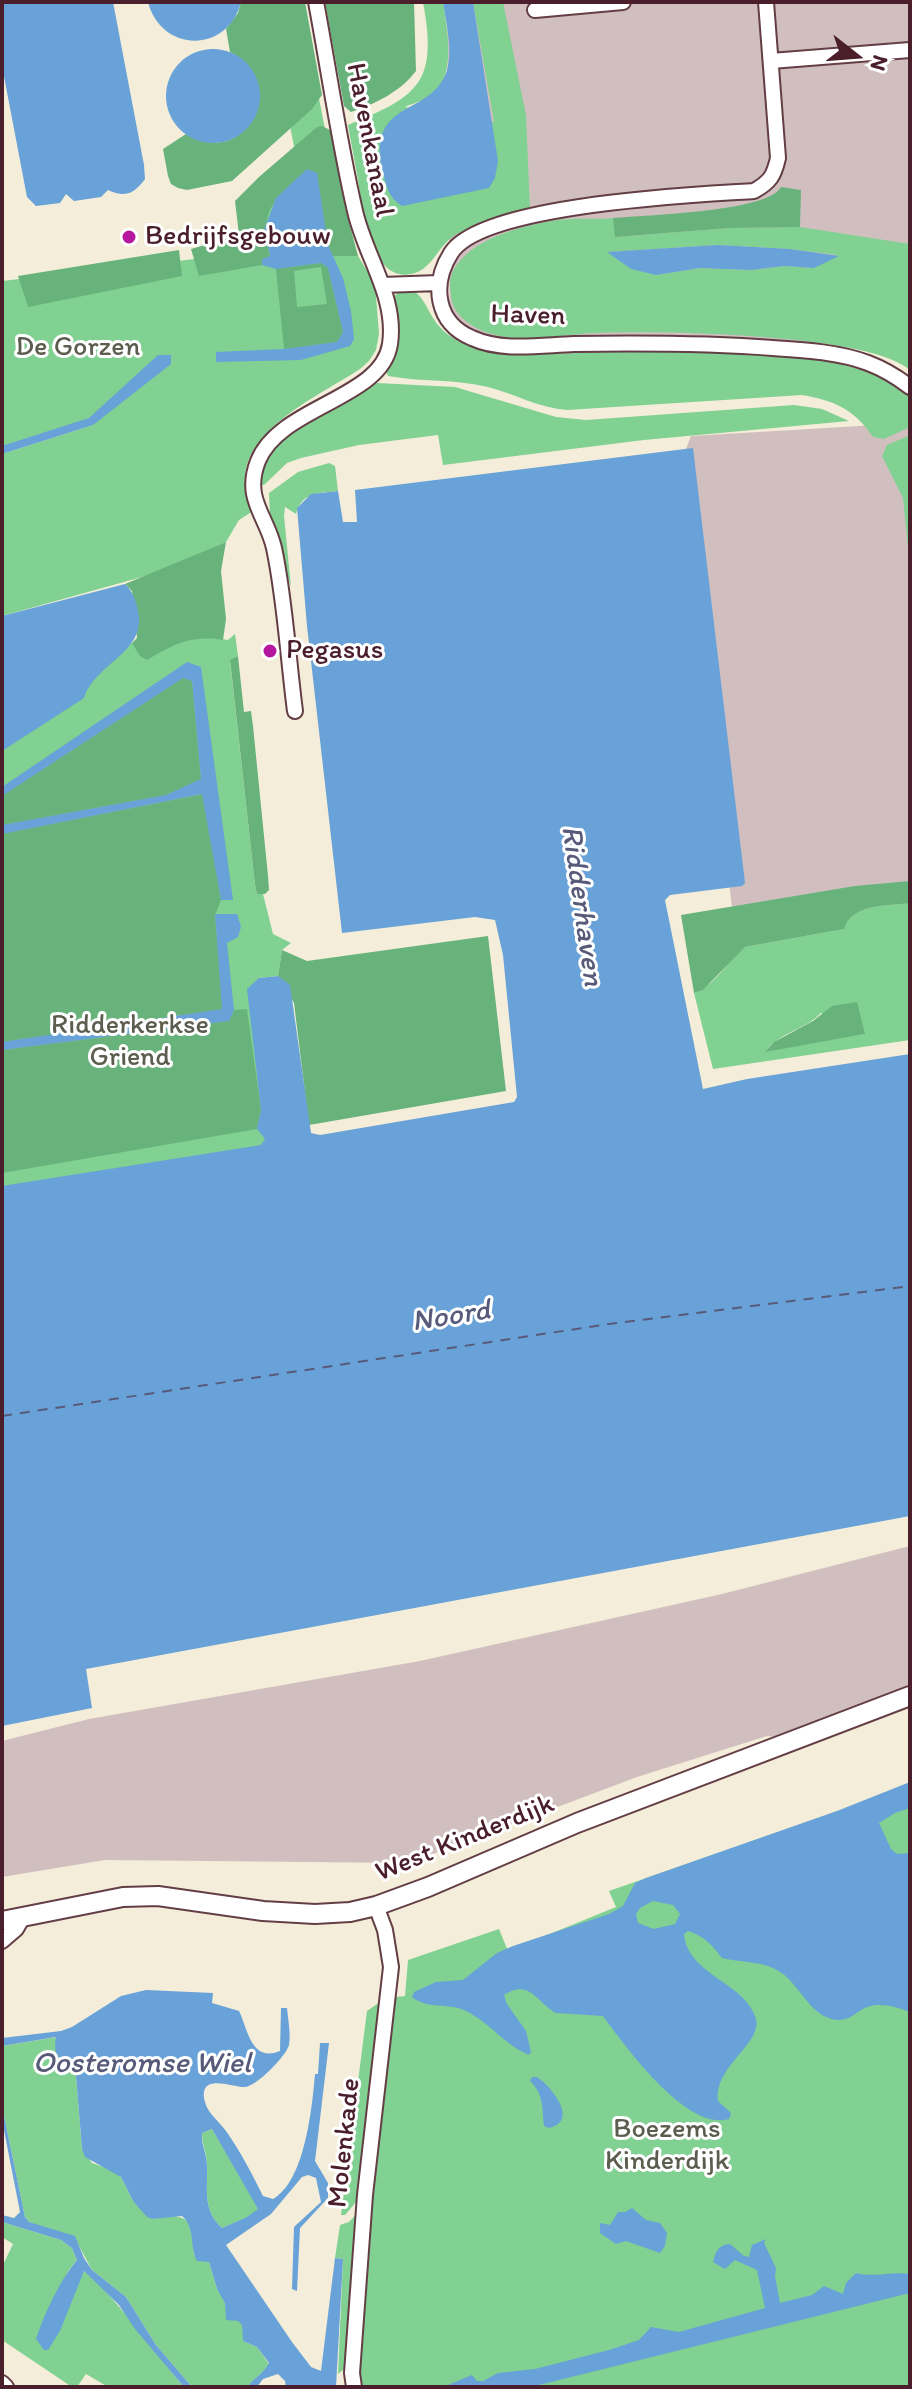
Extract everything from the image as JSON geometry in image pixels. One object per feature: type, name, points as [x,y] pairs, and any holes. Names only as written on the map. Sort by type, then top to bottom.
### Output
[{"type":"street","name":"Havenkanaal","points":[[316,2],[355,212],[368,255],[382,285]]},
{"type":"street","points":[[535,10],[623,2]]},
{"type":"street","points":[[295,711],[273,545],[257,509],[253,486],[258,462],[278,433],[370,378],[384,363],[390,348],[392,323],[382,285],[439,283],[453,250],[472,237],[504,223],[604,203],[754,191],[768,183],[775,174],[778,158],[766,2]]},
{"type":"street","points":[[771,61],[910,50]]},
{"type":"street","name":"Haven","points":[[439,283],[440,308],[455,330],[475,340],[509,346],[671,342],[788,349],[865,361],[888,371],[910,387]]},
{"type":"street","name":"West Kinderdijk","points":[[2,1921],[79,1904],[135,1896],[315,1914],[350,1912],[376,1906],[577,1823],[910,1696]]},
{"type":"street","name":"Molenkade","points":[[354,2387],[352,2373],[365,2195],[391,1967],[385,1930],[376,1906]]},
{"type":"street","points":[[2,1941],[16,1929],[23,1917]]},
{"type":"shaded area","points":[[447,2],[910,2],[910,332],[699,356],[450,366]]},
{"type":"shaded area","points":[[910,423],[910,913],[734,924],[679,467],[691,436]]},
{"type":"shaded area","points":[[910,1546],[910,1690],[881,1701],[775,1737],[767,1736],[637,1777],[409,1863],[105,1860],[2,1877],[2,1741],[89,1719],[420,1661],[722,1594]]},
{"type":"green space","points":[[241,2],[305,2],[322,95],[312,109],[232,181],[187,190],[178,188],[171,184],[163,149],[186,134],[207,142],[226,141],[242,132],[253,118],[259,101],[258,83],[248,66],[230,52],[226,29],[238,13]]},
{"type":"green space","name":"De Gorzen","points":[[265,2],[300,2],[350,256],[358,256],[375,284],[379,334],[376,350],[360,369],[290,413],[260,441],[250,457],[245,475],[253,511],[239,520],[226,542],[149,575],[2,616],[2,454],[93,425],[2,448],[2,281],[230,255],[297,161]]},
{"type":"green space","points":[[325,2],[414,2],[416,71],[386,96],[351,112],[344,106]]},
{"type":"green space","points":[[423,2],[443,2],[448,63],[441,85],[434,94],[405,107],[494,122],[473,2],[503,2],[526,115],[530,208],[464,230],[449,239],[421,270],[400,274],[388,268],[378,257],[371,242],[348,125],[392,105],[418,83],[425,69],[428,51]]},
{"type":"green space","points":[[317,127],[332,131],[346,211],[358,256],[333,256],[294,183],[277,199],[268,215],[266,233],[270,257],[262,259],[262,265],[199,276],[191,249],[239,235],[235,201]]},
{"type":"green space","points":[[781,187],[801,190],[800,227],[729,228],[615,237],[613,218],[731,207],[754,202]]},
{"type":"green space","points":[[613,218],[616,237],[729,228],[800,227],[910,244],[910,370],[887,358],[852,348],[759,336],[623,332],[530,339],[505,337],[471,325],[455,309],[450,289],[452,274],[461,260],[483,243],[496,236],[539,224],[567,219]],"holes":[[[718,245],[837,255],[814,268],[700,268],[656,275],[608,252]]]},
{"type":"green space","points":[[179,250],[182,276],[28,307],[18,276]]},
{"type":"green space","points":[[321,263],[328,268],[343,332],[337,342],[284,349],[276,269]],"holes":[[[321,267],[327,304],[297,307],[294,271]]]},
{"type":"green space","points":[[410,289],[421,298],[447,334],[475,348],[506,355],[696,350],[826,360],[876,374],[910,395],[910,427],[884,439],[873,437],[859,420],[843,408],[802,395],[567,410],[547,407],[476,384],[388,376],[386,371],[398,337],[393,297]]},
{"type":"green space","points":[[377,383],[455,387],[556,417],[586,420],[794,405],[822,409],[849,421],[644,440],[443,465],[438,435],[359,445],[301,458],[287,463],[264,485],[258,484],[260,467],[284,437]]},
{"type":"green space","points":[[910,435],[908,548],[903,498],[882,456],[887,445]]},
{"type":"green space","points":[[329,463],[335,466],[338,491],[318,493],[307,498],[302,501],[296,514],[285,507],[291,587],[270,516],[269,493],[298,472]]},
{"type":"green space","points":[[226,542],[221,571],[226,619],[223,640],[192,640],[174,645],[147,660],[140,656],[132,643],[137,638],[132,591],[125,584]]},
{"type":"green space","name":"Ridderkerkse Griend","points":[[181,617],[202,636],[228,640],[235,634],[238,656],[230,661],[255,885],[257,894],[263,894],[273,934],[291,943],[282,950],[278,976],[259,978],[271,1149],[2,1193],[2,712]]},
{"type":"green space","points":[[238,656],[244,712],[251,711],[253,726],[269,890],[265,894],[257,894],[255,885],[230,660]]},
{"type":"green space","points":[[183,678],[192,681],[201,779],[166,795],[2,825],[2,796]]},
{"type":"green space","points":[[203,794],[221,900],[215,915],[223,1009],[2,1042],[2,834]]},
{"type":"green space","points":[[910,881],[910,903],[862,910],[854,914],[844,929],[745,947],[703,990],[694,993],[681,915],[855,886]]},
{"type":"green space","points":[[910,903],[910,1040],[713,1069],[694,993],[708,985],[739,952],[745,947],[843,929],[854,914],[871,907]],"holes":[[[821,1013],[864,1034],[766,1051],[778,1039]]]},
{"type":"green space","points":[[488,936],[506,1091],[309,1125],[294,1003],[278,976],[282,950],[307,961]]},
{"type":"green space","points":[[857,1002],[865,1034],[765,1052],[774,1042],[813,1021],[832,1006]]},
{"type":"green space","points":[[247,1009],[261,1110],[257,1129],[2,1173],[2,1050],[229,1021],[234,1010]]},
{"type":"green space","name":"Boezems Kinderdijk","points":[[910,1786],[910,2387],[359,2387],[375,2151],[388,2040],[396,1997],[405,1996],[408,1960],[499,1929],[508,1951],[616,1907],[609,1891]]},
{"type":"green space","points":[[383,2000],[368,2104],[361,2190],[356,2202],[345,2215],[341,2215],[367,2011]]},
{"type":"green space","points":[[57,2037],[69,2068],[76,2076],[82,2149],[92,2163],[121,2177],[133,2201],[153,2219],[175,2217],[186,2221],[192,2233],[194,2255],[209,2262],[217,2289],[243,2325],[243,2341],[257,2347],[269,2364],[247,2387],[192,2387],[156,2345],[126,2297],[92,2270],[79,2246],[65,2235],[29,2222],[25,2217],[2,2106],[2,2046]]},
{"type":"green space","points":[[212,2129],[259,2209],[222,2228],[211,2214],[207,2199],[207,2161],[202,2133]]},
{"type":"green space","points":[[361,2209],[348,2366],[338,2374],[343,2259],[335,2258],[340,2225],[349,2222]]},
{"type":"green space","points":[[2,2222],[61,2240],[72,2248],[77,2260],[57,2293],[78,2283],[84,2271],[124,2312],[184,2387],[108,2387],[86,2374],[77,2387],[72,2387],[2,2340],[2,2267],[13,2244],[2,2237]]},
{"type":"water","points":[[2,2],[113,2],[144,165],[145,179],[133,191],[119,194],[108,190],[101,197],[74,201],[66,194],[60,203],[36,206],[27,197],[2,66]]},
{"type":"water","points":[[148,2],[241,2],[234,19],[223,31],[194,41],[166,31],[155,19]]},
{"type":"water","points":[[443,2],[473,2],[498,161],[495,178],[489,188],[402,206],[386,185],[380,146],[384,130],[392,119],[429,95],[440,85],[447,70],[449,45]]},
{"type":"water","points":[[213,49],[231,52],[246,63],[257,78],[260,96],[257,114],[246,129],[231,140],[213,143],[195,140],[180,129],[169,114],[166,96],[169,78],[180,63],[195,52]]},
{"type":"water","points":[[307,169],[317,173],[328,245],[343,278],[354,339],[350,346],[301,360],[216,362],[216,352],[284,349],[337,342],[343,332],[328,268],[321,263],[276,269],[262,265],[262,259],[270,256],[264,230],[276,198]]},
{"type":"water","points":[[718,245],[790,249],[839,256],[814,268],[700,268],[656,275],[631,269],[607,252]]},
{"type":"water","points":[[158,355],[171,355],[171,364],[93,425],[2,454],[2,446],[89,418]]},
{"type":"water","points":[[693,448],[745,883],[742,886],[670,895],[665,900],[703,1089],[747,1079],[910,1054],[910,1516],[86,1669],[92,1708],[2,1726],[2,1186],[261,1145],[265,1139],[257,1129],[261,1110],[247,989],[259,978],[278,976],[290,985],[311,1133],[320,1135],[514,1102],[517,1097],[503,955],[495,920],[475,917],[342,933],[307,626],[297,508],[311,494],[338,491],[343,522],[357,522],[355,490]]},
{"type":"water","points":[[125,584],[135,600],[139,625],[128,647],[99,675],[84,698],[2,751],[2,616]]},
{"type":"water","points":[[187,662],[201,667],[233,900],[221,900],[202,794],[2,834],[2,825],[166,795],[201,779],[192,681],[183,678],[2,796],[2,787]]},
{"type":"water","points":[[215,914],[237,914],[241,927],[238,937],[227,943],[234,1010],[229,1021],[2,1050],[2,1042],[222,1009]]},
{"type":"water","points":[[910,1782],[910,1808],[879,1823],[891,1849],[897,1854],[910,1853],[910,2012],[878,2005],[867,2007],[843,2020],[829,2018],[820,2014],[777,1970],[722,1958],[707,1942],[688,1931],[684,1934],[696,1960],[741,1996],[756,2019],[752,2037],[730,2066],[719,2088],[718,2101],[731,2113],[729,2119],[712,2120],[676,2100],[641,2065],[603,2016],[556,2013],[533,1994],[513,1990],[504,1995],[526,2031],[529,2055],[466,2011],[425,2003],[412,1997],[414,1992],[436,1982],[463,1980],[497,1953],[513,1946],[609,1914],[623,1906],[635,1883],[646,1878]],"holes":[[[653,1901],[673,1905],[680,1914],[675,1924],[654,1929],[638,1923],[636,1914],[640,1908]]]},
{"type":"water","name":"Oosteromse Wiel","points":[[146,1990],[213,1993],[212,2003],[239,2011],[252,2042],[263,2052],[270,2053],[280,2051],[281,2008],[287,2008],[289,2045],[270,2070],[257,2082],[245,2087],[218,2083],[206,2087],[204,2092],[209,2110],[237,2147],[263,2196],[273,2199],[284,2190],[300,2161],[309,2124],[315,2074],[318,2074],[320,2043],[329,2043],[315,2161],[328,2183],[328,2198],[300,2228],[297,2291],[292,2289],[294,2227],[321,2202],[316,2178],[308,2175],[302,2177],[271,2214],[226,2245],[292,2342],[311,2367],[321,2371],[335,2258],[343,2259],[336,2387],[286,2387],[278,2374],[263,2379],[257,2387],[247,2387],[269,2363],[257,2347],[243,2341],[242,2325],[238,2321],[226,2320],[225,2303],[209,2262],[197,2261],[186,2221],[182,2216],[147,2217],[133,2201],[121,2177],[85,2157],[76,2076],[58,2056],[56,2037],[2,2046],[2,2038],[72,2027],[121,1996]],"holes":[[[212,2129],[258,2209],[222,2228],[216,2221],[207,2199],[207,2161],[202,2133]]]},
{"type":"water","points":[[532,2077],[543,2081],[563,2111],[558,2124],[549,2128],[544,2126],[542,2102],[530,2081]]},
{"type":"water","points":[[2,2106],[25,2217],[29,2222],[75,2236],[92,2270],[126,2297],[156,2345],[192,2387],[184,2387],[119,2305],[84,2271],[60,2331],[48,2350],[44,2350],[36,2339],[53,2298],[77,2260],[72,2248],[61,2240],[2,2222],[2,2215],[14,2218],[20,2212]]},
{"type":"water","points":[[632,2208],[646,2220],[660,2223],[667,2233],[665,2246],[660,2253],[626,2241],[616,2244],[600,2233],[600,2223],[610,2225],[618,2212]]},
{"type":"water","points":[[766,2239],[764,2243],[776,2268],[780,2303],[812,2295],[824,2286],[843,2294],[846,2283],[856,2273],[910,2274],[910,2293],[531,2387],[443,2387],[472,2375],[477,2381],[483,2381],[498,2373],[535,2369],[609,2350],[639,2340],[651,2327],[679,2332],[765,2308],[757,2270],[735,2260],[725,2269],[713,2262],[720,2247],[730,2244],[749,2257],[752,2245]]},
{"type":"ferry route","points":[[2,1416],[609,1324],[910,1286]]},
{"type":"place","name":"Bedrijfsgebouw","points":[[129,237]]},
{"type":"place","name":"Pegasus","points":[[270,651]]},
{"type":"water label","name":"Ridderhaven","points":[[581,906]]},
{"type":"water label","name":"Noord","points":[[451,1317]]}]
